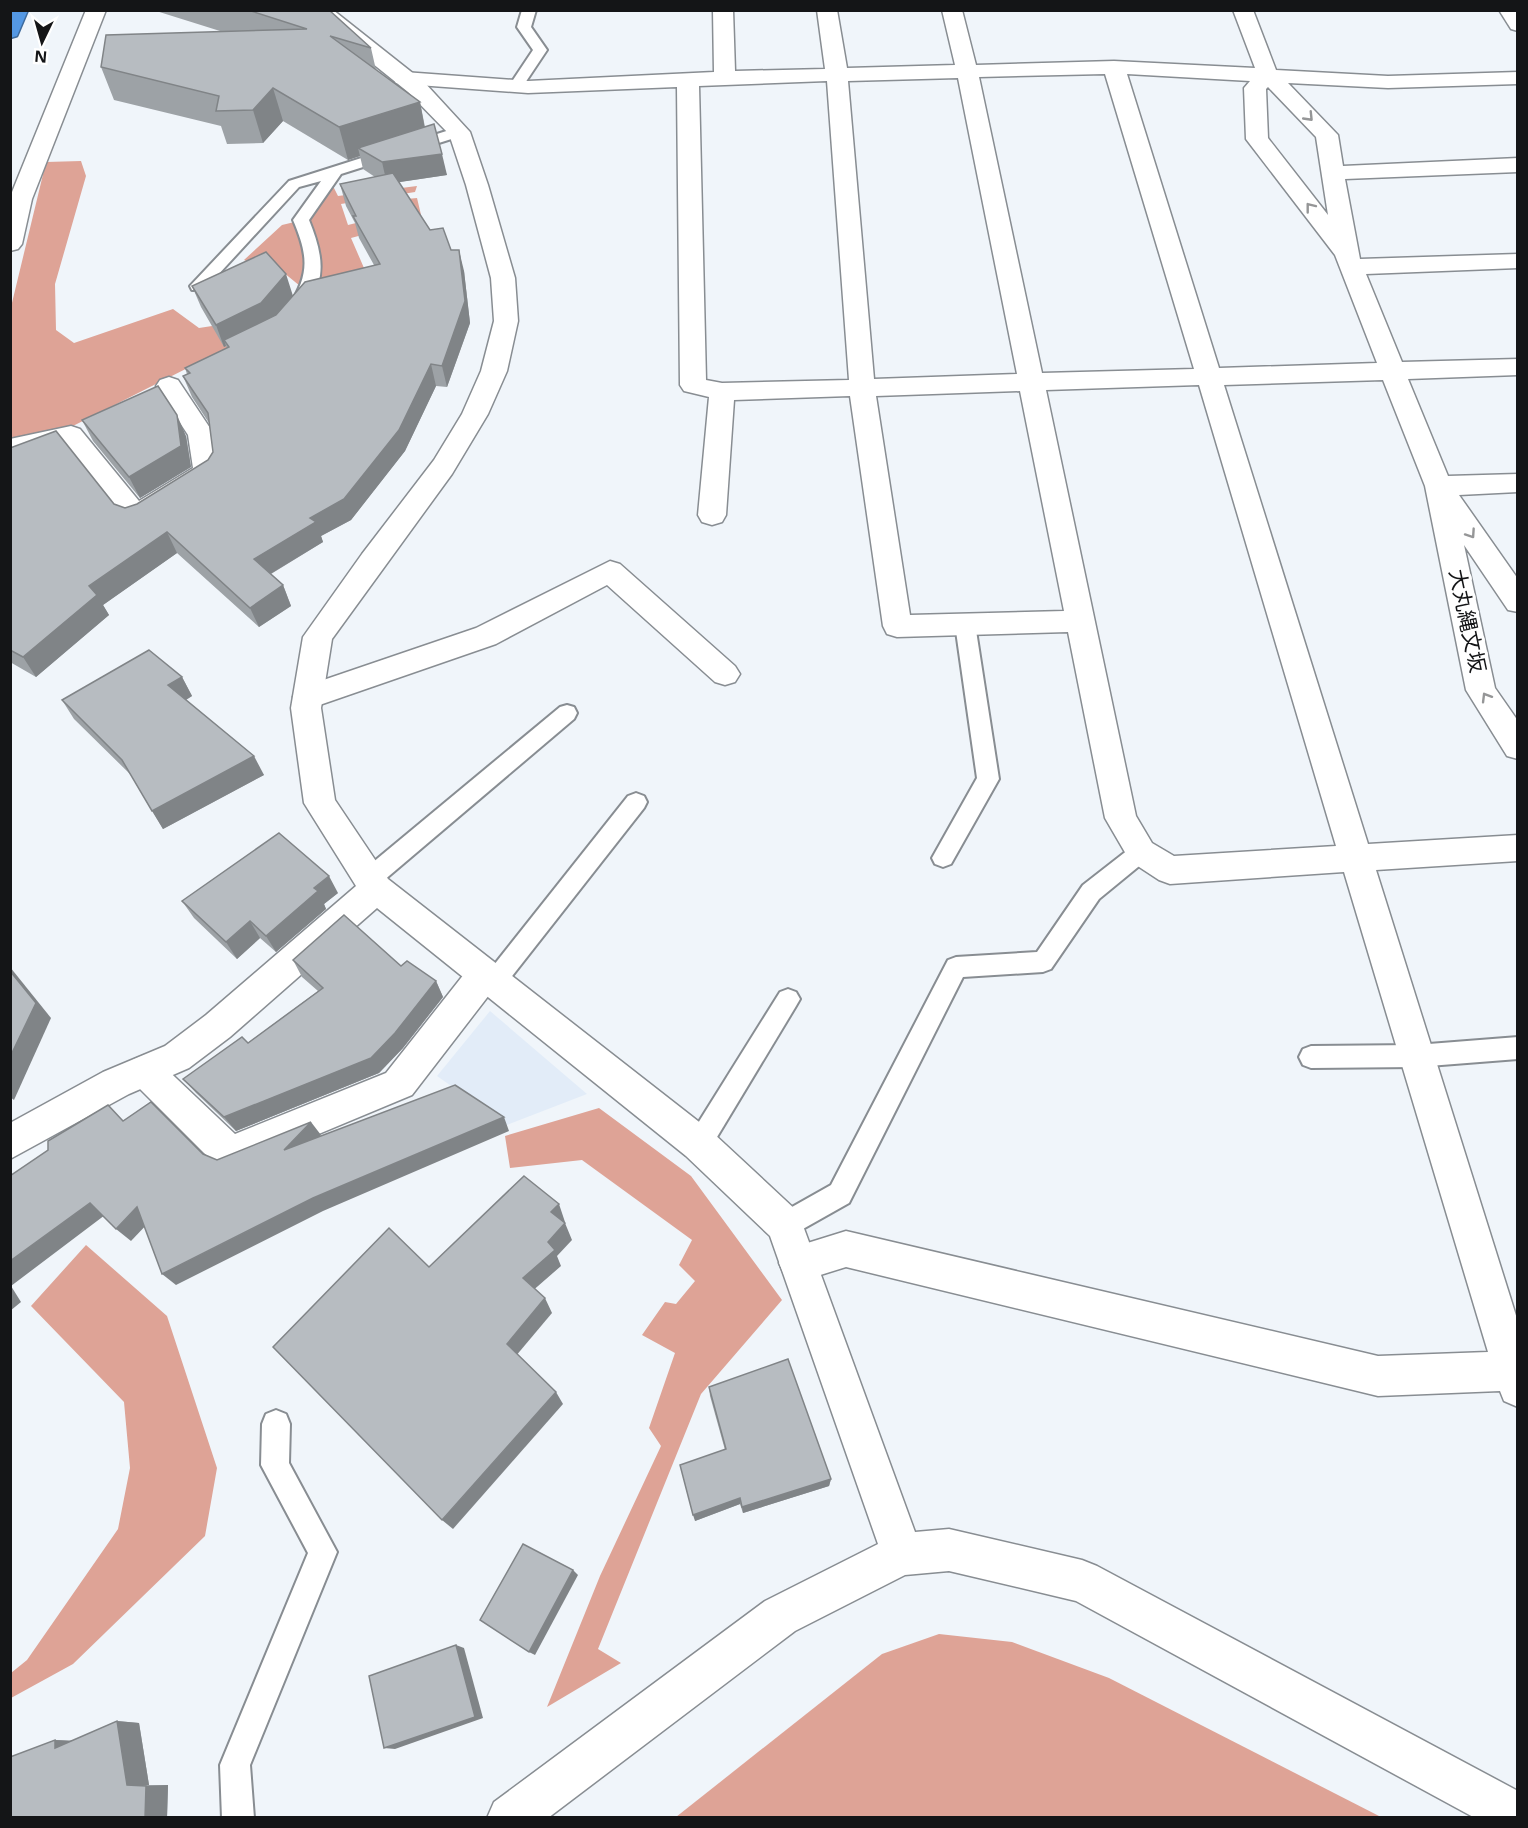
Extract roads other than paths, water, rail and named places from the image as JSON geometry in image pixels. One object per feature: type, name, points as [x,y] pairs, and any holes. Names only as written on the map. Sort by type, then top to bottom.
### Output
[{"type":"highway","points":[[10,32],[18,10]]},
{"type":"street","points":[[10,243],[21,199],[96,10]]},
{"type":"street","points":[[323,10],[328,18],[416,87],[459,132],[477,185],[503,278],[506,321],[494,371],[475,414],[443,467],[318,637],[306,708],[320,803],[372,885],[699,1144],[785,1225],[902,1554]]},
{"type":"street","points":[[723,10],[725,78]]},
{"type":"street","points":[[827,10],[837,75],[862,388],[897,626],[1080,621]]},
{"type":"street","points":[[952,10],[967,71],[1121,818],[1141,852],[1170,870],[1518,848]]},
{"type":"street","name":"大丸縄文坂","points":[[1243,10],[1268,75],[1327,135],[1349,260],[1438,486],[1481,690],[1518,747]]},
{"type":"street","points":[[1509,10],[1518,25]]},
{"type":"street","points":[[404,78],[516,86],[1114,67],[1388,82],[1518,78]]},
{"type":"street","points":[[798,1263],[846,1249],[1378,1376],[1516,1376],[1355,859],[1114,67]]},
{"type":"street","name":"大丸縄文坂","points":[[1268,75],[1255,87],[1257,139],[1349,260]]},
{"type":"street","points":[[688,81],[693,384],[722,392],[1518,367]]},
{"type":"street","points":[[1333,172],[1518,165]]},
{"type":"street","points":[[1349,260],[1518,261]]},
{"type":"street","points":[[10,448],[80,430],[136,516],[207,472],[201,434],[169,386]]},
{"type":"street","points":[[712,515],[722,392]]},
{"type":"street","points":[[1438,486],[1518,483]]},
{"type":"street","name":"大丸縄文坂","points":[[1438,486],[1518,602]]},
{"type":"street","points":[[308,697],[486,636],[610,571],[725,674]]},
{"type":"street","points":[[10,1142],[116,1083],[177,1057],[218,1026],[372,885]]},
{"type":"street","points":[[145,1071],[230,1154],[399,1084],[489,979]]},
{"type":"street","points":[[510,1818],[780,1616],[902,1554],[949,1550],[1082,1581],[1518,1816]]},
{"type":"lane","points":[[516,86],[540,50],[524,32],[523,20],[529,10]]},
{"type":"lane","points":[[198,286],[294,184],[459,132]]},
{"type":"lane","points":[[283,322],[304,298],[315,267],[308,236],[301,220],[336,170]]},
{"type":"lane","points":[[943,858],[988,779],[965,624]]},
{"type":"lane","points":[[372,885],[567,713]]},
{"type":"lane","points":[[489,979],[636,802]]},
{"type":"lane","points":[[785,1225],[840,1194],[956,967],[1043,962],[1091,892],[1141,852]]},
{"type":"lane","points":[[699,1144],[788,999]]},
{"type":"lane","points":[[1311,1057],[1416,1056],[1518,1048]]},
{"type":"lane","points":[[238,1818],[235,1765],[323,1552],[275,1465],[276,1424]]}]
